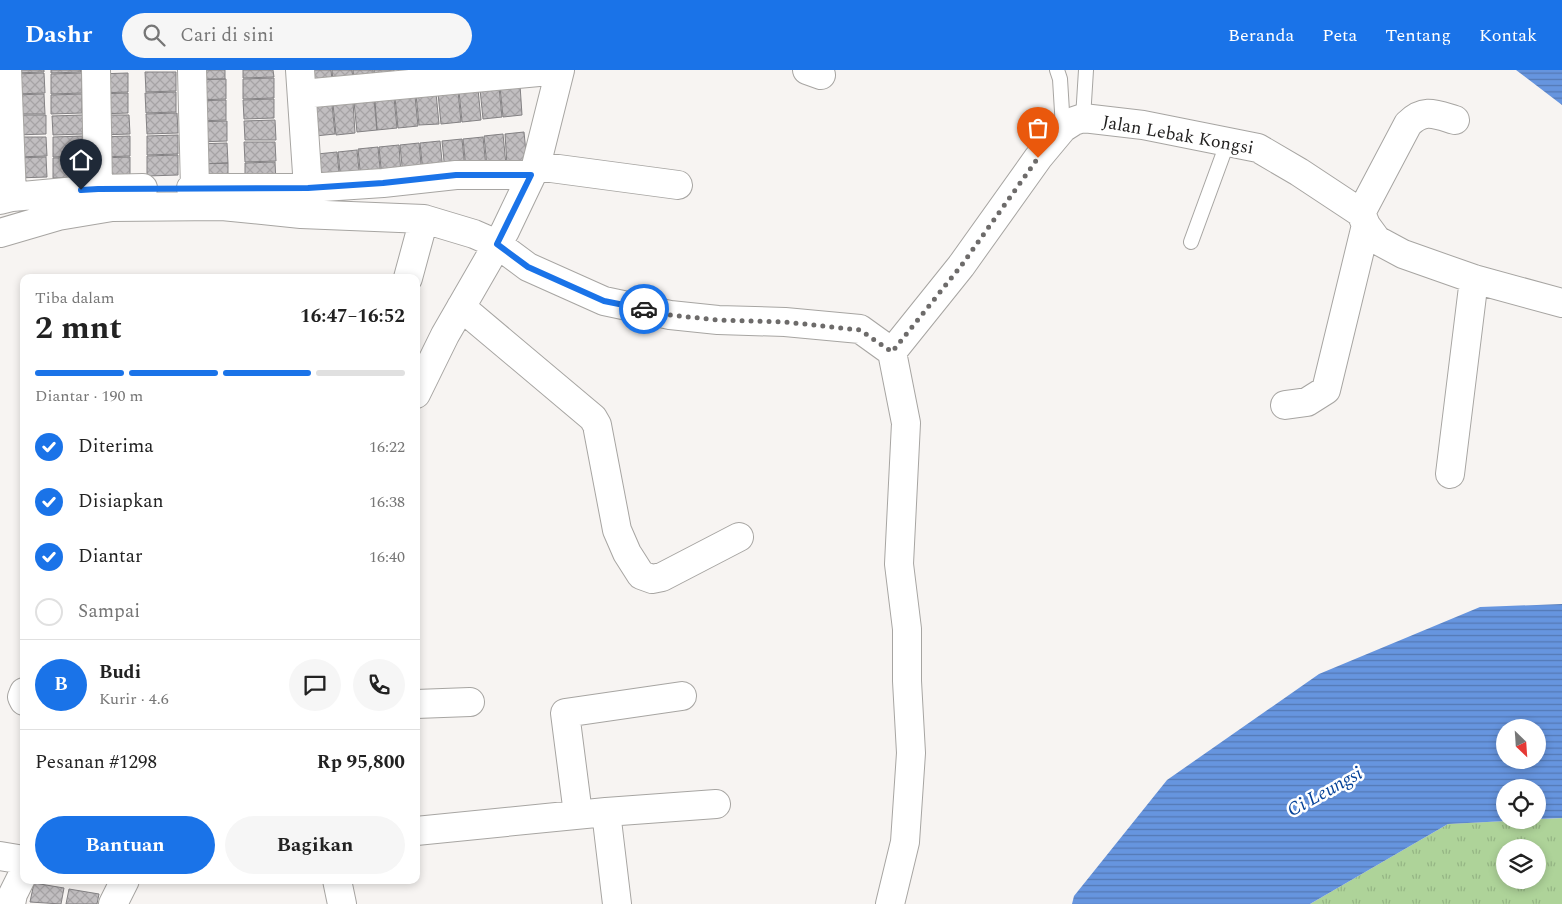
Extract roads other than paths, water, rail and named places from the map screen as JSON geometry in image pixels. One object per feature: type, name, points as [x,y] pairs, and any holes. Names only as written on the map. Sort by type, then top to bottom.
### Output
[{"type":"street","points":[[7,70],[6,199],[98,189],[308,188],[383,183],[456,175],[533,171],[678,185]]},
{"type":"street","points":[[96,70],[98,189]]},
{"type":"street","points":[[192,70],[195,188]]},
{"type":"street","points":[[308,188],[301,82],[560,70],[533,171],[497,244],[445,335],[420,386]]},
{"type":"street","points":[[1285,405],[1307,402],[1326,390],[1363,219],[1402,131],[1415,117],[1431,112],[1455,120]]},
{"type":"street","points":[[892,352],[961,266],[1038,158],[1073,123]]},
{"type":"street","name":"Jalan Lebak Kongsi","points":[[1073,123],[1143,125],[1258,148],[1299,172],[1363,219],[1378,240],[1403,254],[1474,279],[1562,303]]},
{"type":"street","points":[[0,233],[58,216],[112,207],[222,206],[301,214],[424,219],[474,234],[497,244],[528,267],[604,301],[670,315],[718,320],[785,322],[860,330],[892,352],[906,423],[899,564],[908,629],[907,681],[911,753],[905,842],[890,904]]},
{"type":"street","points":[[409,274],[424,219]]},
{"type":"street","points":[[1450,474],[1474,279]]},
{"type":"street","points":[[461,307],[593,418],[597,425],[618,530],[627,552],[642,575],[652,579],[662,577],[739,536]]},
{"type":"street","points":[[578,814],[564,713],[682,696]]},
{"type":"street","points":[[420,704],[470,702]]},
{"type":"street","points":[[420,830],[578,814],[716,804]]},
{"type":"street","points":[[606,812],[617,904]]},
{"type":"street","points":[[0,856],[20,859]]},
{"type":"street","points":[[12,904],[13,894],[20,880]]},
{"type":"street","points":[[113,904],[123,884]]},
{"type":"street","points":[[338,884],[342,904]]},
{"type":"lane","points":[[1057,70],[1073,123]]},
{"type":"lane","points":[[1073,123],[1086,70]]},
{"type":"lane","points":[[1191,242],[1228,141]]},
{"type":"water","points":[[1516,70],[1562,70],[1562,105]]},
{"type":"water","name":"Ci Leungsi","points":[[1562,604],[1562,818],[1546,819],[1546,779],[1496,779],[1496,822],[1448,824],[1310,904],[1072,904],[1074,896],[1167,780],[1319,674],[1480,607]]}]
